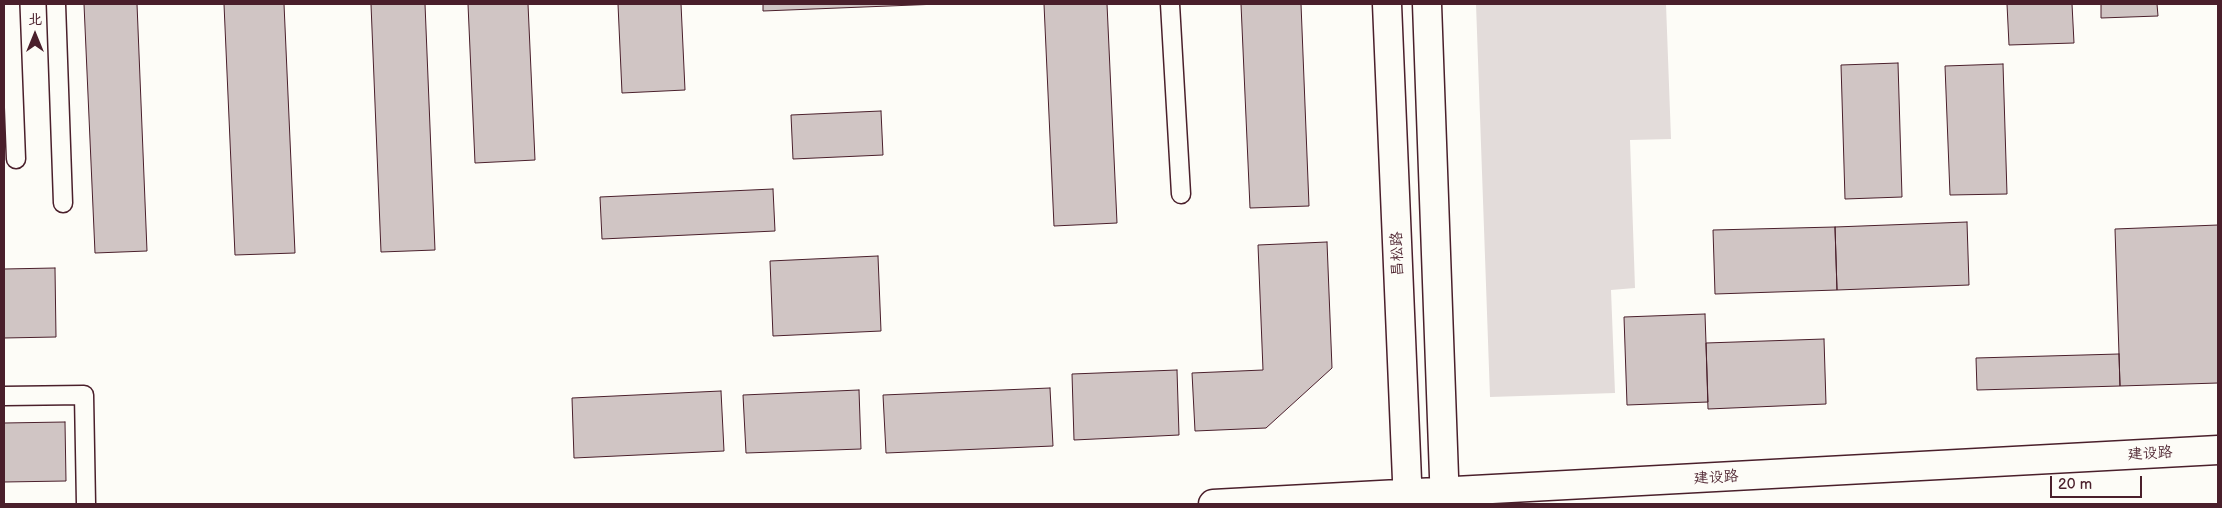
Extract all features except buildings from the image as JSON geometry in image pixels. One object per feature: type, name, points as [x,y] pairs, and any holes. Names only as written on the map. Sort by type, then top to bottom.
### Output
[{"type":"main road","name":"昌松路","points":[[1388,4],[1408,500]]},
{"type":"main road","points":[[1427,4],[1445,498]]},
{"type":"main road","name":"建设路","points":[[1213,504],[1408,500],[2218,450]]},
{"type":"lane","points":[[10,4],[16,159]]},
{"type":"lane","points":[[56,4],[63,202]]},
{"type":"lane","points":[[1170,4],[1181,194]]},
{"type":"lane","points":[[4,396],[84,395],[86,504]]},
{"type":"shaded area","points":[[1476,4],[1666,4],[1671,139],[1630,140],[1635,288],[1611,290],[1615,393],[1490,397]]}]
